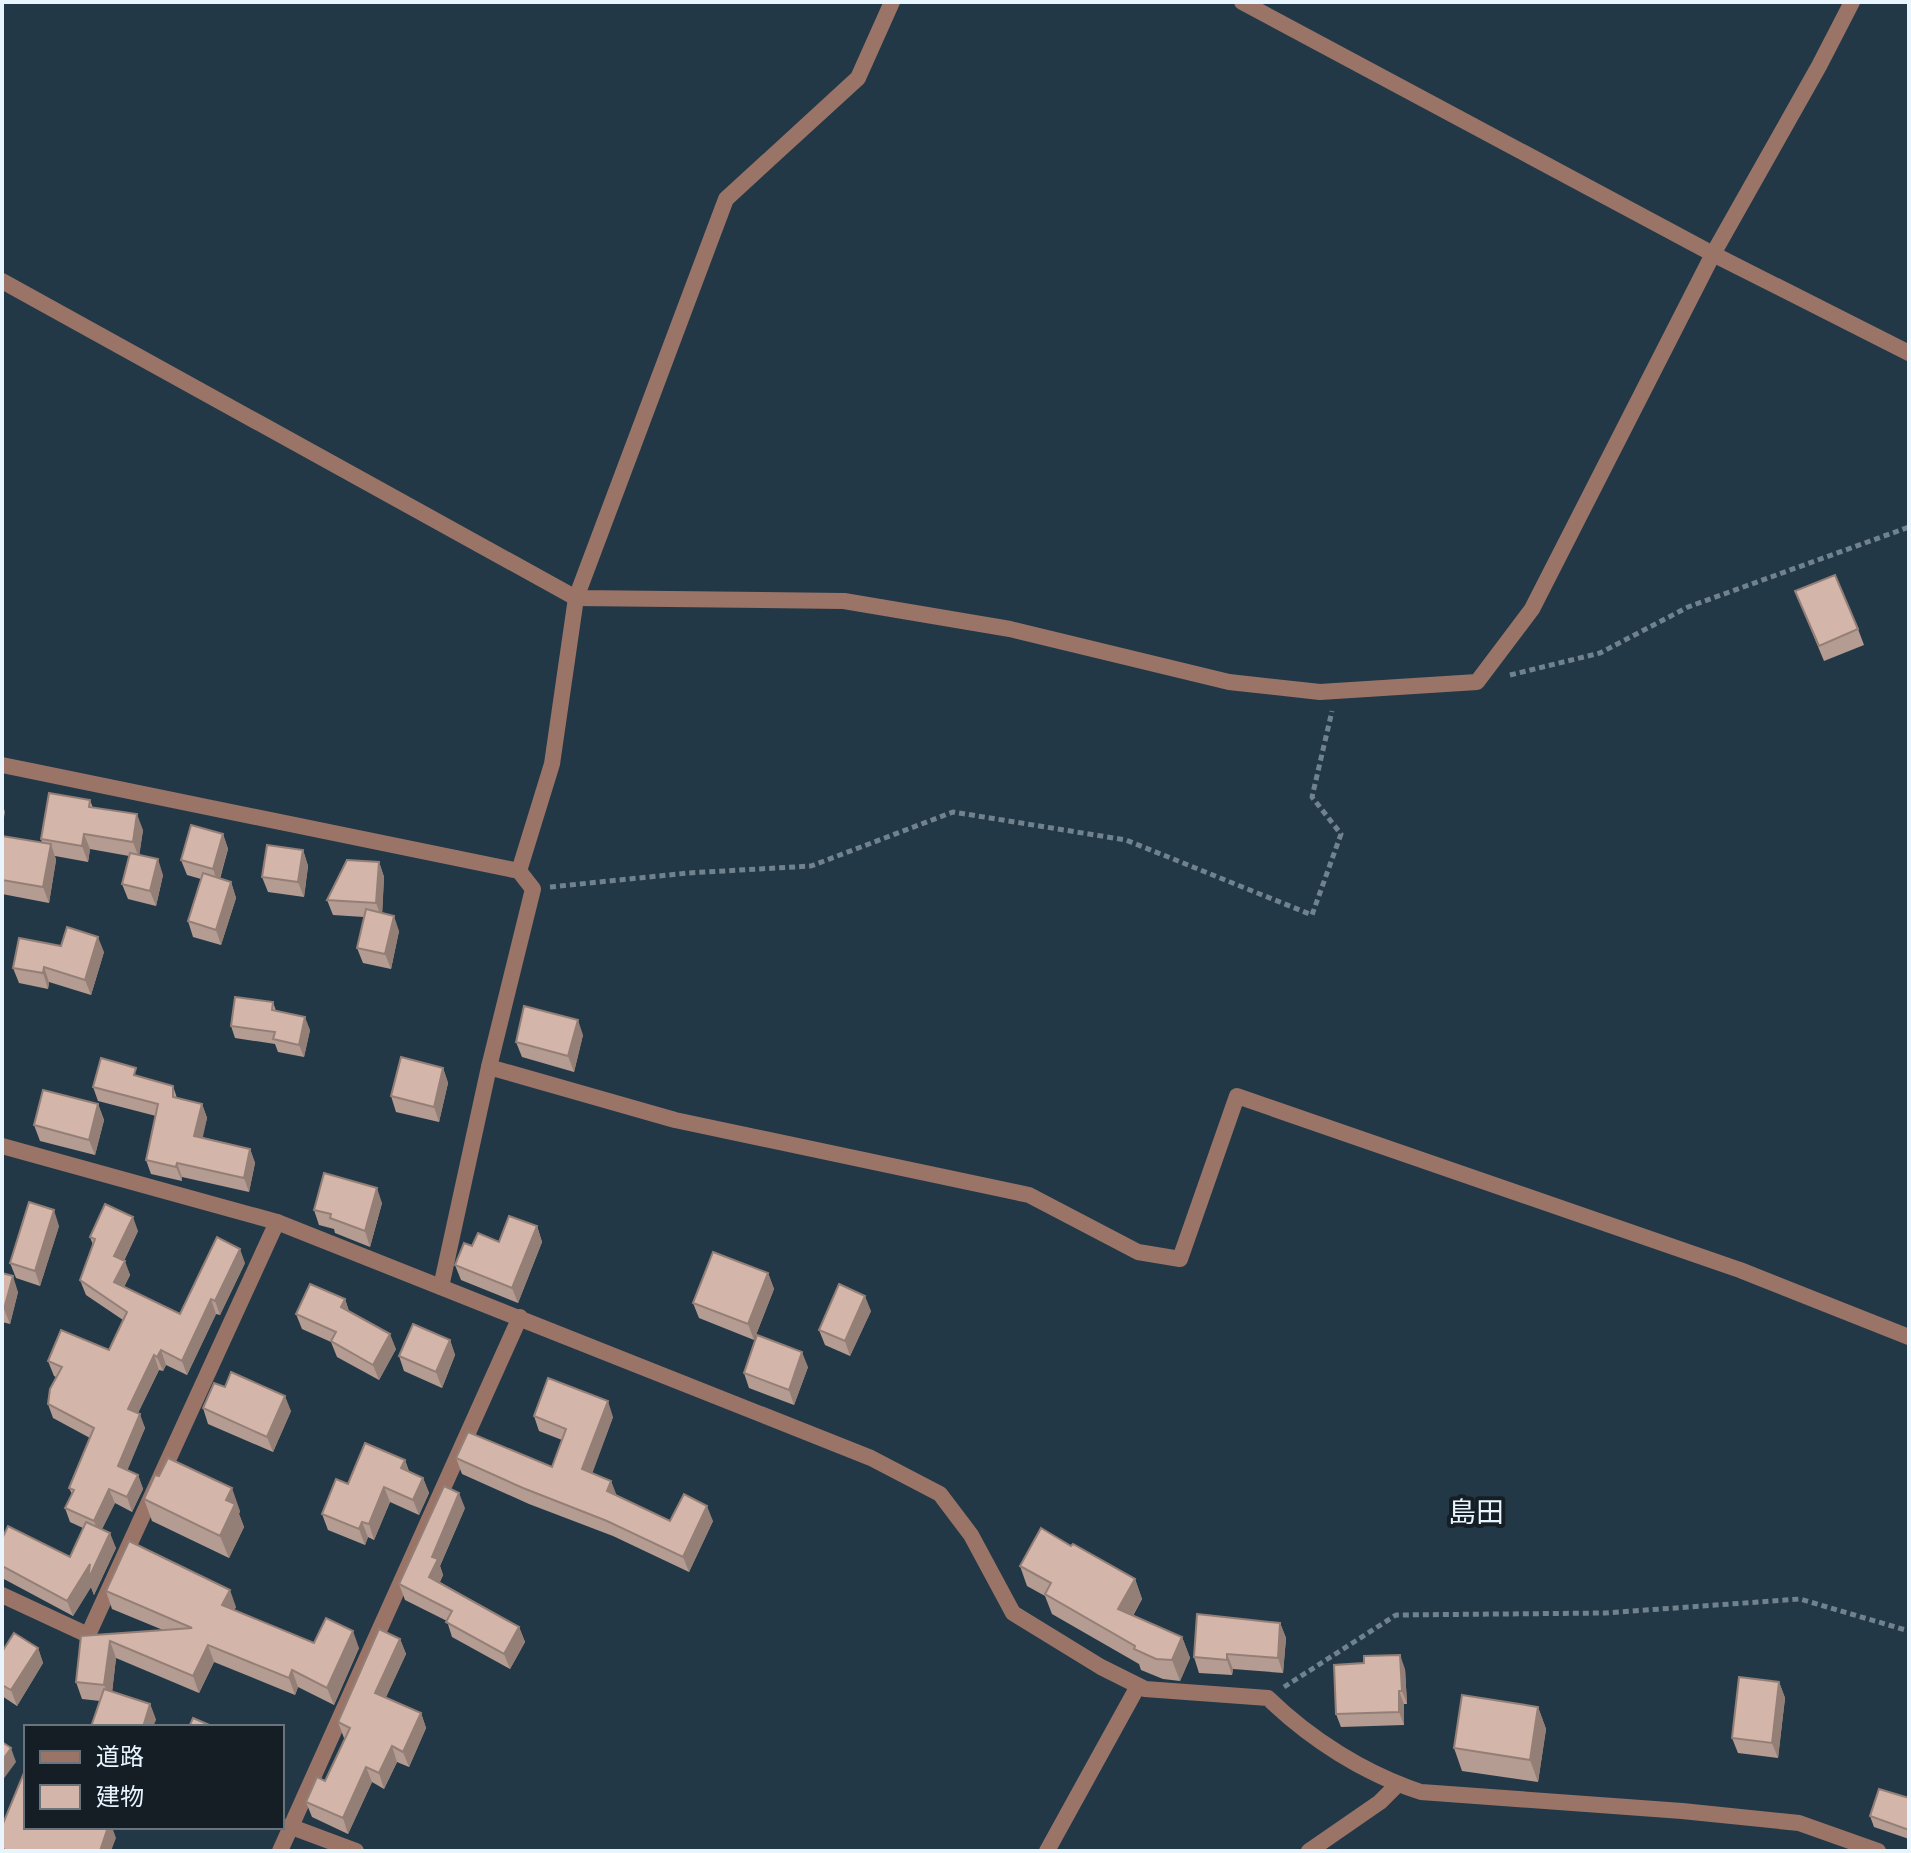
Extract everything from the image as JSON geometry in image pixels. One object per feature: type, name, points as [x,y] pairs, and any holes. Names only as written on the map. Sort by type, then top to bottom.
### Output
[{"type":"street","points":[[519,871],[552,764],[576,598],[726,199],[858,78],[892,2]]},
{"type":"street","points":[[1242,2],[1713,254],[1909,353]]},
{"type":"street","points":[[2,281],[576,598],[844,601],[1010,629],[1229,682],[1320,692],[1477,682],[1532,609],[1713,254],[1852,2]]},
{"type":"street","points":[[2,765],[519,871],[533,889],[489,1067],[441,1287]]},
{"type":"street","points":[[489,1067],[675,1120],[1029,1195],[1138,1252],[1180,1259],[1237,1096],[1740,1270],[1909,1337]]},
{"type":"street","points":[[2,1146],[277,1222],[871,1458],[940,1494],[971,1535],[1013,1613],[1101,1667],[1145,1689],[1268,1698],[1290,1720],[1327,1745],[1398,1784],[1421,1792],[1799,1823],[1878,1851]]},
{"type":"street","points":[[2,1595],[88,1635],[277,1222]]},
{"type":"street","points":[[280,1851],[520,1317]]},
{"type":"street","points":[[1047,1851],[1138,1686]]},
{"type":"street","points":[[1309,1851],[1380,1802],[1398,1784]]},
{"type":"street","points":[[289,1826],[356,1851]]},
{"type":"path","points":[[1477,682],[1600,653],[1688,607],[1909,527]]},
{"type":"path","points":[[533,889],[688,873],[811,866],[953,812],[1126,840],[1312,915],[1341,834],[1312,797],[1336,689]]},
{"type":"path","points":[[1268,1698],[1396,1615],[1605,1613],[1800,1599],[1909,1631]]},
{"type":"building","points":[[1835,575],[1858,629],[1819,646],[1795,591]]},
{"type":"building","points":[[49,793],[90,800],[89,807],[137,814],[133,842],[84,834],[82,846],[41,839]]},
{"type":"building","points":[[191,825],[223,834],[213,869],[181,860]]},
{"type":"building","points":[[2,836],[51,844],[43,887],[2,880]]},
{"type":"building","points":[[267,845],[303,850],[298,882],[262,877]]},
{"type":"building","points":[[130,853],[158,859],[150,891],[122,884]]},
{"type":"building","points":[[347,860],[379,862],[376,903],[327,900]]},
{"type":"building","points":[[203,873],[231,882],[216,930],[188,921]]},
{"type":"building","points":[[366,909],[394,916],[385,954],[357,948]]},
{"type":"building","points":[[67,927],[98,937],[85,980],[44,967],[43,973],[13,968],[19,938],[61,946]]},
{"type":"building","points":[[235,997],[273,1002],[272,1010],[305,1017],[299,1045],[273,1039],[275,1032],[231,1026]]},
{"type":"building","points":[[524,1006],[578,1020],[568,1056],[516,1042]]},
{"type":"building","points":[[401,1057],[443,1068],[434,1107],[391,1096]]},
{"type":"building","points":[[101,1058],[136,1068],[134,1075],[173,1086],[173,1097],[202,1104],[194,1136],[250,1149],[244,1178],[177,1163],[176,1167],[146,1160],[158,1104],[93,1087]]},
{"type":"building","points":[[43,1090],[98,1104],[89,1140],[34,1125]]},
{"type":"building","points":[[324,1173],[377,1188],[365,1231],[330,1218],[331,1214],[314,1210]]},
{"type":"building","points":[[29,1202],[54,1210],[35,1271],[10,1263]]},
{"type":"building","points":[[105,1204],[133,1217],[114,1256],[125,1261],[114,1282],[180,1314],[217,1237],[240,1249],[215,1301],[211,1299],[182,1361],[161,1350],[157,1357],[154,1355],[128,1409],[140,1414],[118,1466],[138,1475],[127,1497],[109,1489],[94,1521],[65,1508],[74,1490],[69,1488],[94,1428],[48,1404],[50,1389],[62,1367],[48,1361],[61,1330],[109,1350],[127,1312],[80,1280],[95,1239],[90,1237]]},
{"type":"building","points":[[509,1216],[537,1226],[512,1288],[455,1265],[464,1243],[472,1246],[478,1233],[499,1242]]},
{"type":"building","points":[[713,1252],[768,1273],[748,1324],[693,1303]]},
{"type":"building","points":[[2,1273],[13,1276],[4,1309],[2,1308]]},
{"type":"building","points":[[310,1284],[345,1299],[341,1307],[390,1334],[373,1365],[331,1341],[336,1332],[296,1314]]},
{"type":"building","points":[[839,1284],[865,1296],[845,1341],[819,1330]]},
{"type":"building","points":[[413,1324],[450,1340],[436,1372],[399,1356]]},
{"type":"building","points":[[757,1335],[802,1352],[789,1390],[744,1373]]},
{"type":"building","points":[[231,1372],[285,1396],[267,1437],[203,1408],[214,1383],[225,1387]]},
{"type":"building","points":[[548,1378],[608,1401],[582,1469],[611,1481],[607,1491],[670,1521],[684,1494],[707,1506],[683,1557],[607,1521],[456,1458],[468,1432],[552,1467],[566,1429],[534,1416]]},
{"type":"building","points":[[365,1443],[405,1460],[401,1468],[423,1478],[413,1500],[384,1487],[369,1524],[362,1522],[359,1529],[322,1514],[336,1479],[348,1484]]},
{"type":"building","points":[[168,1458],[232,1488],[226,1500],[235,1504],[220,1536],[144,1499],[155,1475],[159,1476]]},
{"type":"building","points":[[444,1486],[459,1493],[432,1557],[438,1559],[429,1577],[519,1627],[504,1654],[446,1622],[452,1611],[399,1584]]},
{"type":"building","points":[[86,1522],[110,1533],[88,1580],[90,1564],[67,1601],[2,1566],[2,1539],[8,1526],[70,1557]]},
{"type":"building","points":[[1041,1528],[1135,1579],[1118,1609],[1182,1637],[1172,1660],[1156,1659],[1134,1649],[1135,1646],[1045,1594],[1051,1583],[1020,1566]]},
{"type":"building","points":[[129,1541],[230,1590],[222,1605],[314,1643],[326,1618],[353,1631],[327,1688],[292,1670],[289,1678],[208,1645],[193,1676],[110,1641],[104,1685],[76,1682],[81,1636],[192,1628],[106,1591]]},
{"type":"building","points":[[1197,1614],[1280,1623],[1278,1658],[1227,1654],[1227,1660],[1194,1657]]},
{"type":"building","points":[[379,1629],[400,1639],[375,1693],[421,1713],[403,1752],[392,1746],[379,1773],[366,1767],[343,1818],[306,1802],[317,1777],[325,1781],[350,1728],[338,1722]]},
{"type":"building","points":[[14,1633],[38,1648],[11,1690],[2,1685],[2,1652]]},
{"type":"building","points":[[1400,1655],[1402,1691],[1399,1691],[1399,1712],[1336,1714],[1334,1665],[1364,1663],[1364,1656]]},
{"type":"building","points":[[1739,1677],[1779,1682],[1772,1743],[1732,1738]]},
{"type":"building","points":[[104,1689],[150,1704],[144,1725],[92,1725]]},
{"type":"building","points":[[1462,1695],[1538,1707],[1530,1760],[1454,1748]]},
{"type":"building","points":[[193,1718],[209,1725],[190,1725]]},
{"type":"building","points":[[2,1742],[11,1748],[2,1761]]},
{"type":"building","points":[[24,1773],[24,1829],[107,1829],[100,1851],[7,1851],[2,1848],[2,1826]]},
{"type":"building","points":[[1879,1789],[1909,1798],[1909,1830],[1870,1816]]},
{"type":"district","name":"島田","points":[[1476,1513]]}]
